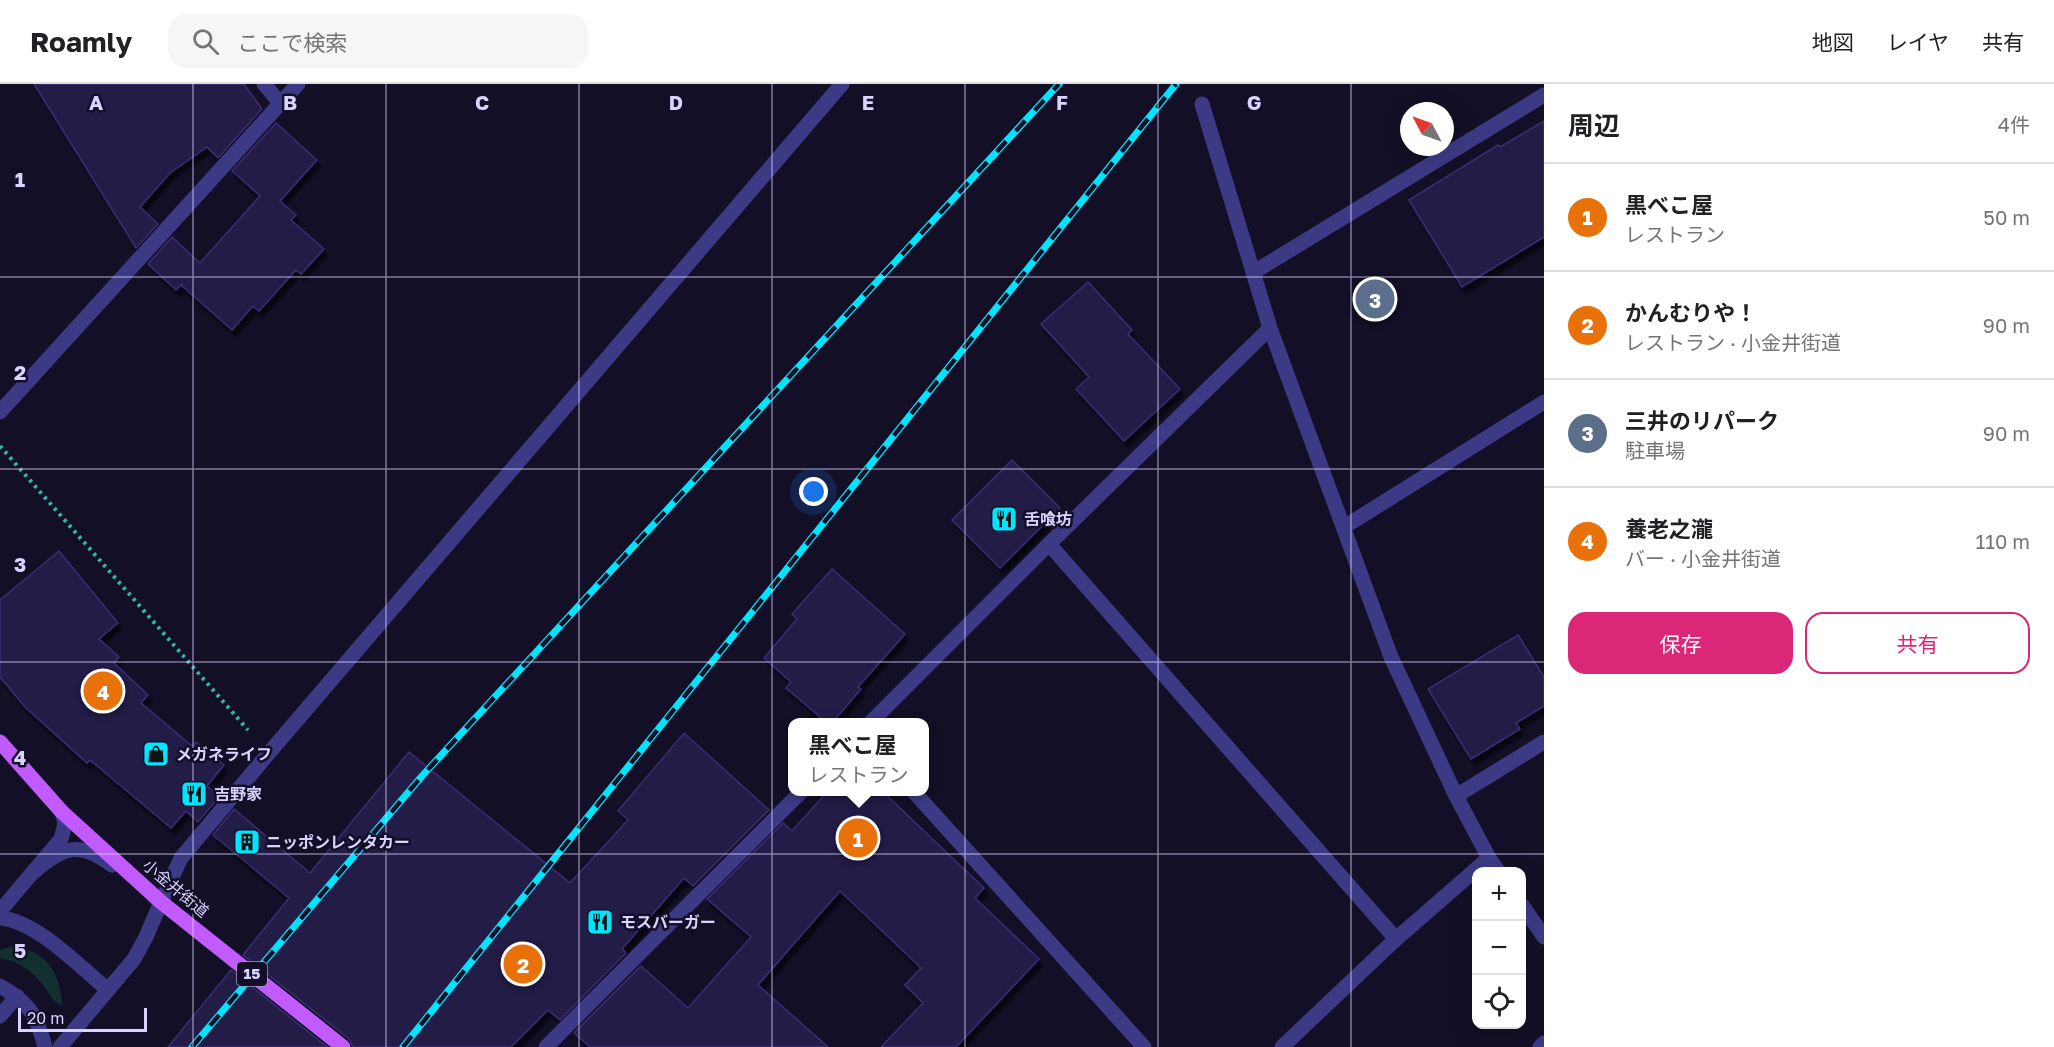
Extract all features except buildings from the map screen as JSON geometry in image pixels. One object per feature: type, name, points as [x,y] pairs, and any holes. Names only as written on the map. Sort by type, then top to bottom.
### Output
[{"type":"main road","name":"小金井街道","points":[[0,742],[62,812],[161,902],[343,1047]]},
{"type":"street","points":[[264,84],[280,103]]},
{"type":"street","points":[[0,412],[298,84]]},
{"type":"street","points":[[60,1047],[134,959],[181,858],[842,84]]},
{"type":"street","points":[[1254,272],[1544,95]]},
{"type":"street","points":[[1202,104],[1270,328],[1391,657],[1456,796],[1495,867]]},
{"type":"street","points":[[876,718],[1049,544],[1270,328]]},
{"type":"street","points":[[1344,527],[1544,402]]},
{"type":"street","points":[[1049,544],[1396,939]]},
{"type":"street","points":[[1456,796],[1544,742]]},
{"type":"street","points":[[546,1047],[797,796]]},
{"type":"street","points":[[918,796],[1144,1047]]},
{"type":"street","points":[[0,911],[61,839],[65,825],[62,812]]},
{"type":"street","points":[[35,871],[53,855],[68,850],[82,850],[97,854],[161,902]]},
{"type":"street","points":[[1282,1047],[1396,939],[1489,858]]},
{"type":"street","points":[[1526,911],[1544,937]]},
{"type":"street","points":[[0,918],[21,923],[36,930],[108,990]]},
{"type":"street","points":[[0,986],[27,1004],[39,1025],[45,1047]]},
{"type":"street","points":[[0,1016],[17,996]]},
{"type":"street","points":[[1540,1047],[1544,1043]]},
{"type":"path","points":[[0,446],[268,754]]},
{"type":"green space","points":[[11,946],[33,952],[49,964],[58,982],[62,1005],[51,997],[32,973],[14,962],[0,958],[0,950]]},
{"type":"railway","points":[[192,1047],[422,776],[1059,84]]},
{"type":"railway","points":[[403,1047],[1176,84]]},
{"type":"place","name":"三井のリパーク","points":[[1375,299]]},
{"type":"place","name":"舌喰坊","points":[[1004,519]]},
{"type":"place","name":"養老之瀧","points":[[103,691]]},
{"type":"place","name":"メガネライフ","points":[[156,754]]},
{"type":"place","name":"吉野家","points":[[194,794]]},
{"type":"place","name":"黒べこ屋","points":[[858,838]]},
{"type":"place","name":"ニッポンレンタカー","points":[[247,842]]},
{"type":"place","name":"モスバーガー","points":[[600,922]]},
{"type":"place","name":"かんむりや！","points":[[523,964]]}]
